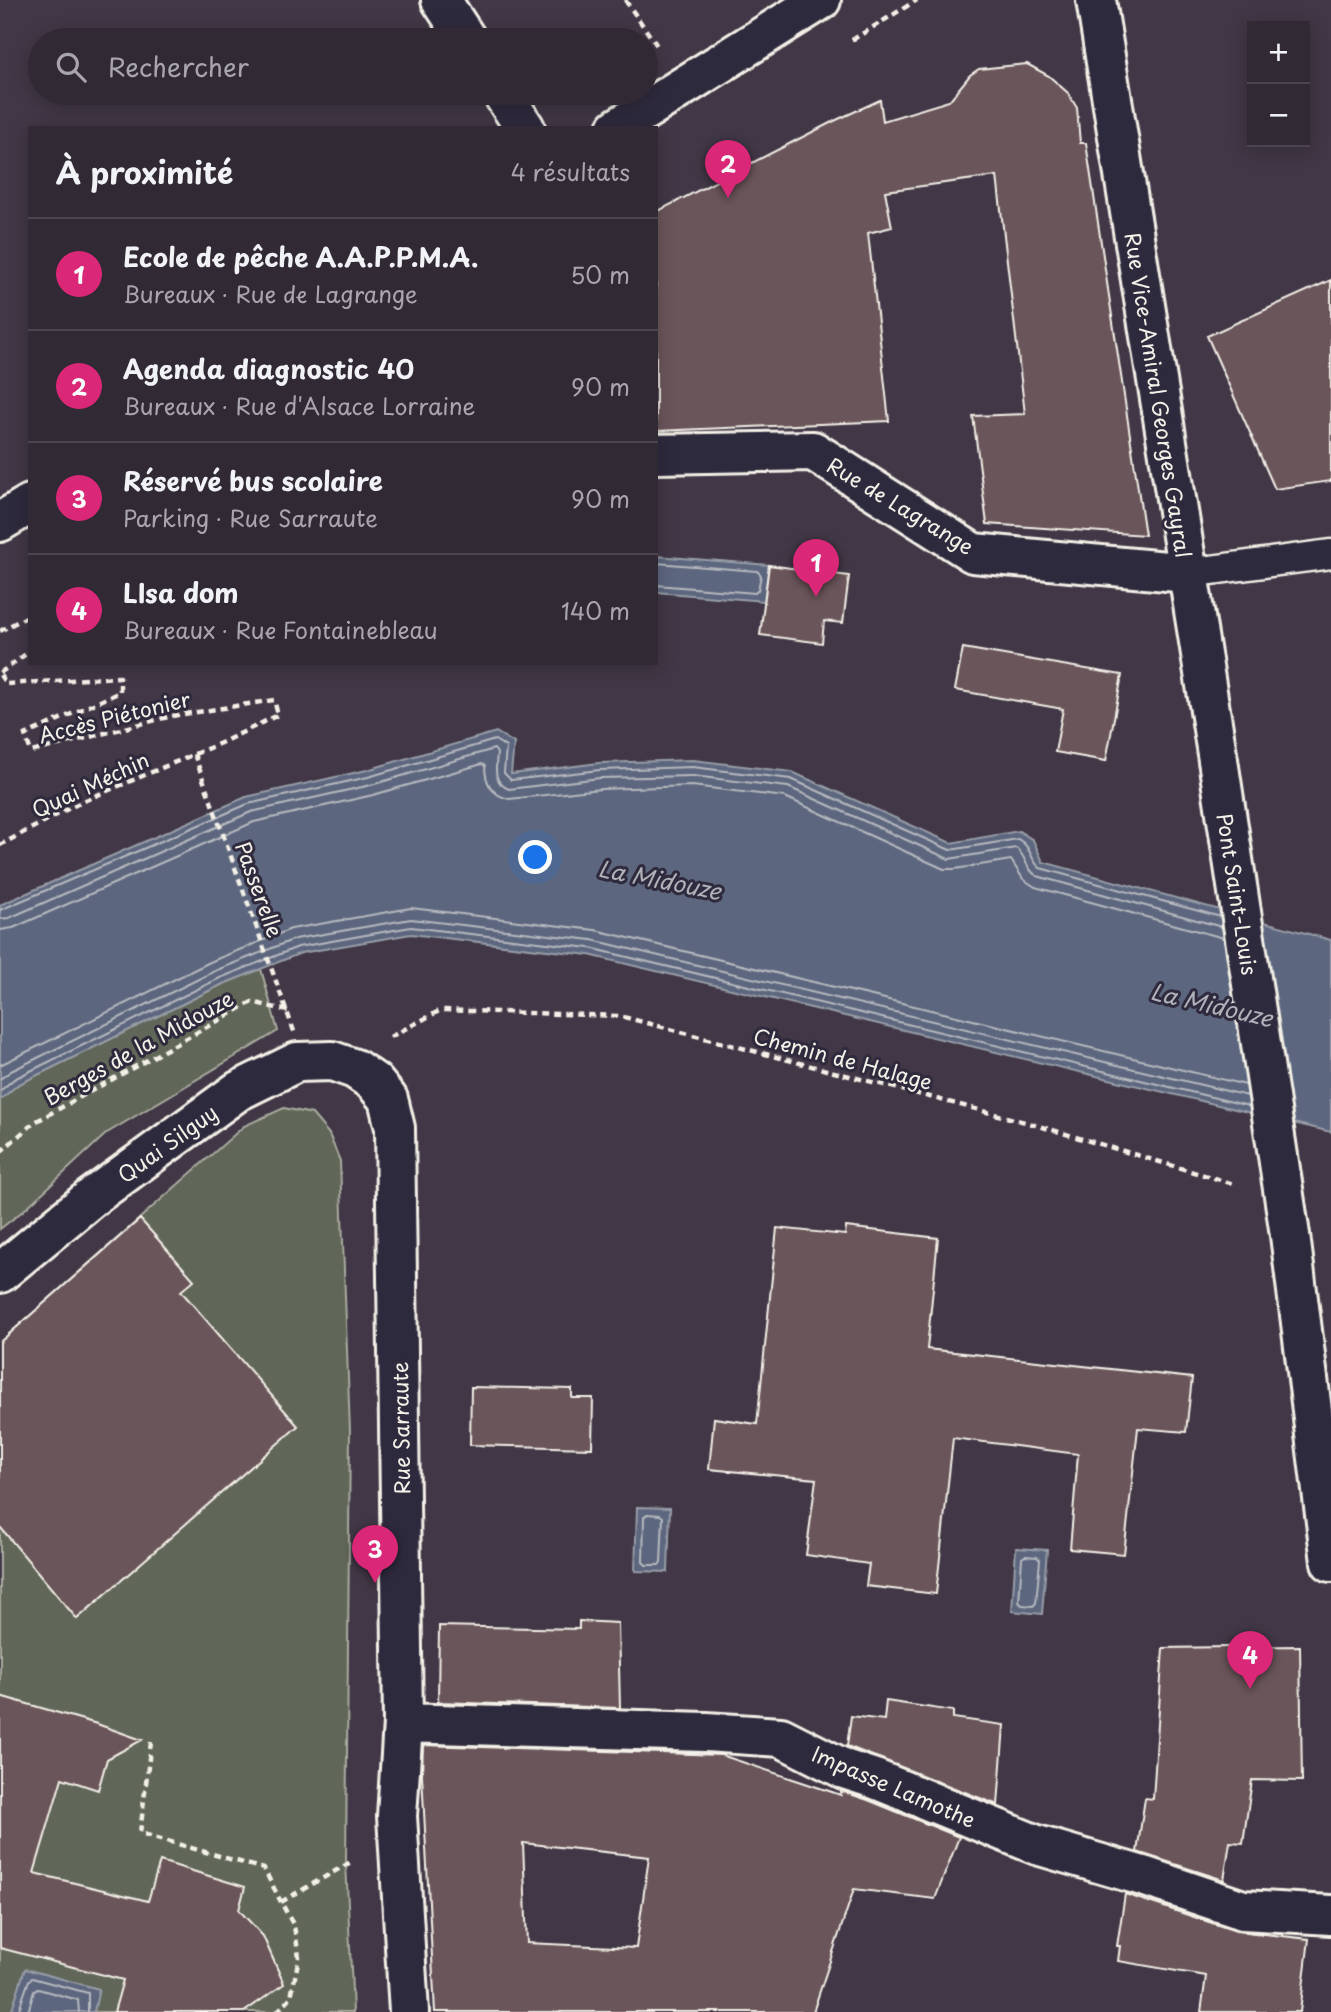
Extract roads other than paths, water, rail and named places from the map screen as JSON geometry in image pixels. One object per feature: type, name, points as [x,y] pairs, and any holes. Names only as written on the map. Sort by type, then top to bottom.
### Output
[{"type":"street","points":[[441,0],[459,28]]},
{"type":"street","points":[[658,101],[821,0]]},
{"type":"street","name":"Rue Vice-Amiral Georges Gayral","points":[[1099,15],[1218,760]]},
{"type":"street","points":[[510,105],[524,126]]},
{"type":"street","points":[[620,126],[653,105]]},
{"type":"street","name":"Rue de Lagrange","points":[[658,454],[813,452],[973,554],[1188,573]]},
{"type":"street","points":[[0,522],[28,505]]},
{"type":"street","name":"Pont Saint-Louis","points":[[1218,760],[1290,1235],[1331,1562]]},
{"type":"street","name":"Quai Silguy","points":[[0,1273],[91,1199],[238,1091],[297,1062],[332,1061],[355,1069]]},
{"type":"street","name":"Rue Sarraute","points":[[355,1069],[374,1082],[388,1099],[395,1128],[404,1723],[397,1816],[410,2012]]},
{"type":"street","name":"Impasse Lamothe","points":[[404,1723],[706,1732],[782,1737],[844,1769],[1037,1845],[1146,1877],[1243,1910],[1331,1915]]},
{"type":"lane","points":[[1188,573],[1331,554]]},
{"type":"water","points":[[658,556],[769,565],[764,601],[658,592]]},
{"type":"water","name":"La Midouze","points":[[496,732],[514,743],[511,774],[599,763],[693,760],[792,772],[951,843],[1019,831],[1033,840],[1043,862],[1331,940],[1331,1132],[589,955],[411,934],[301,953],[223,984],[17,1085],[0,1100],[0,905],[246,797],[367,770]]},
{"type":"water","points":[[637,1507],[670,1508],[668,1572],[635,1571]]},
{"type":"water","points":[[1016,1548],[1047,1550],[1042,1614],[1012,1611]]},
{"type":"water","points":[[25,1969],[99,1989],[94,2012],[11,2012]]},
{"type":"place","name":"Agenda diagnostic 40","points":[[728,198]]},
{"type":"place","name":"Ecole de pêche A.A.P.P.M.A.","points":[[816,597]]},
{"type":"place","name":"Réservé bus scolaire","points":[[375,1583]]},
{"type":"place","name":"LIsa dom","points":[[1250,1689]]}]
